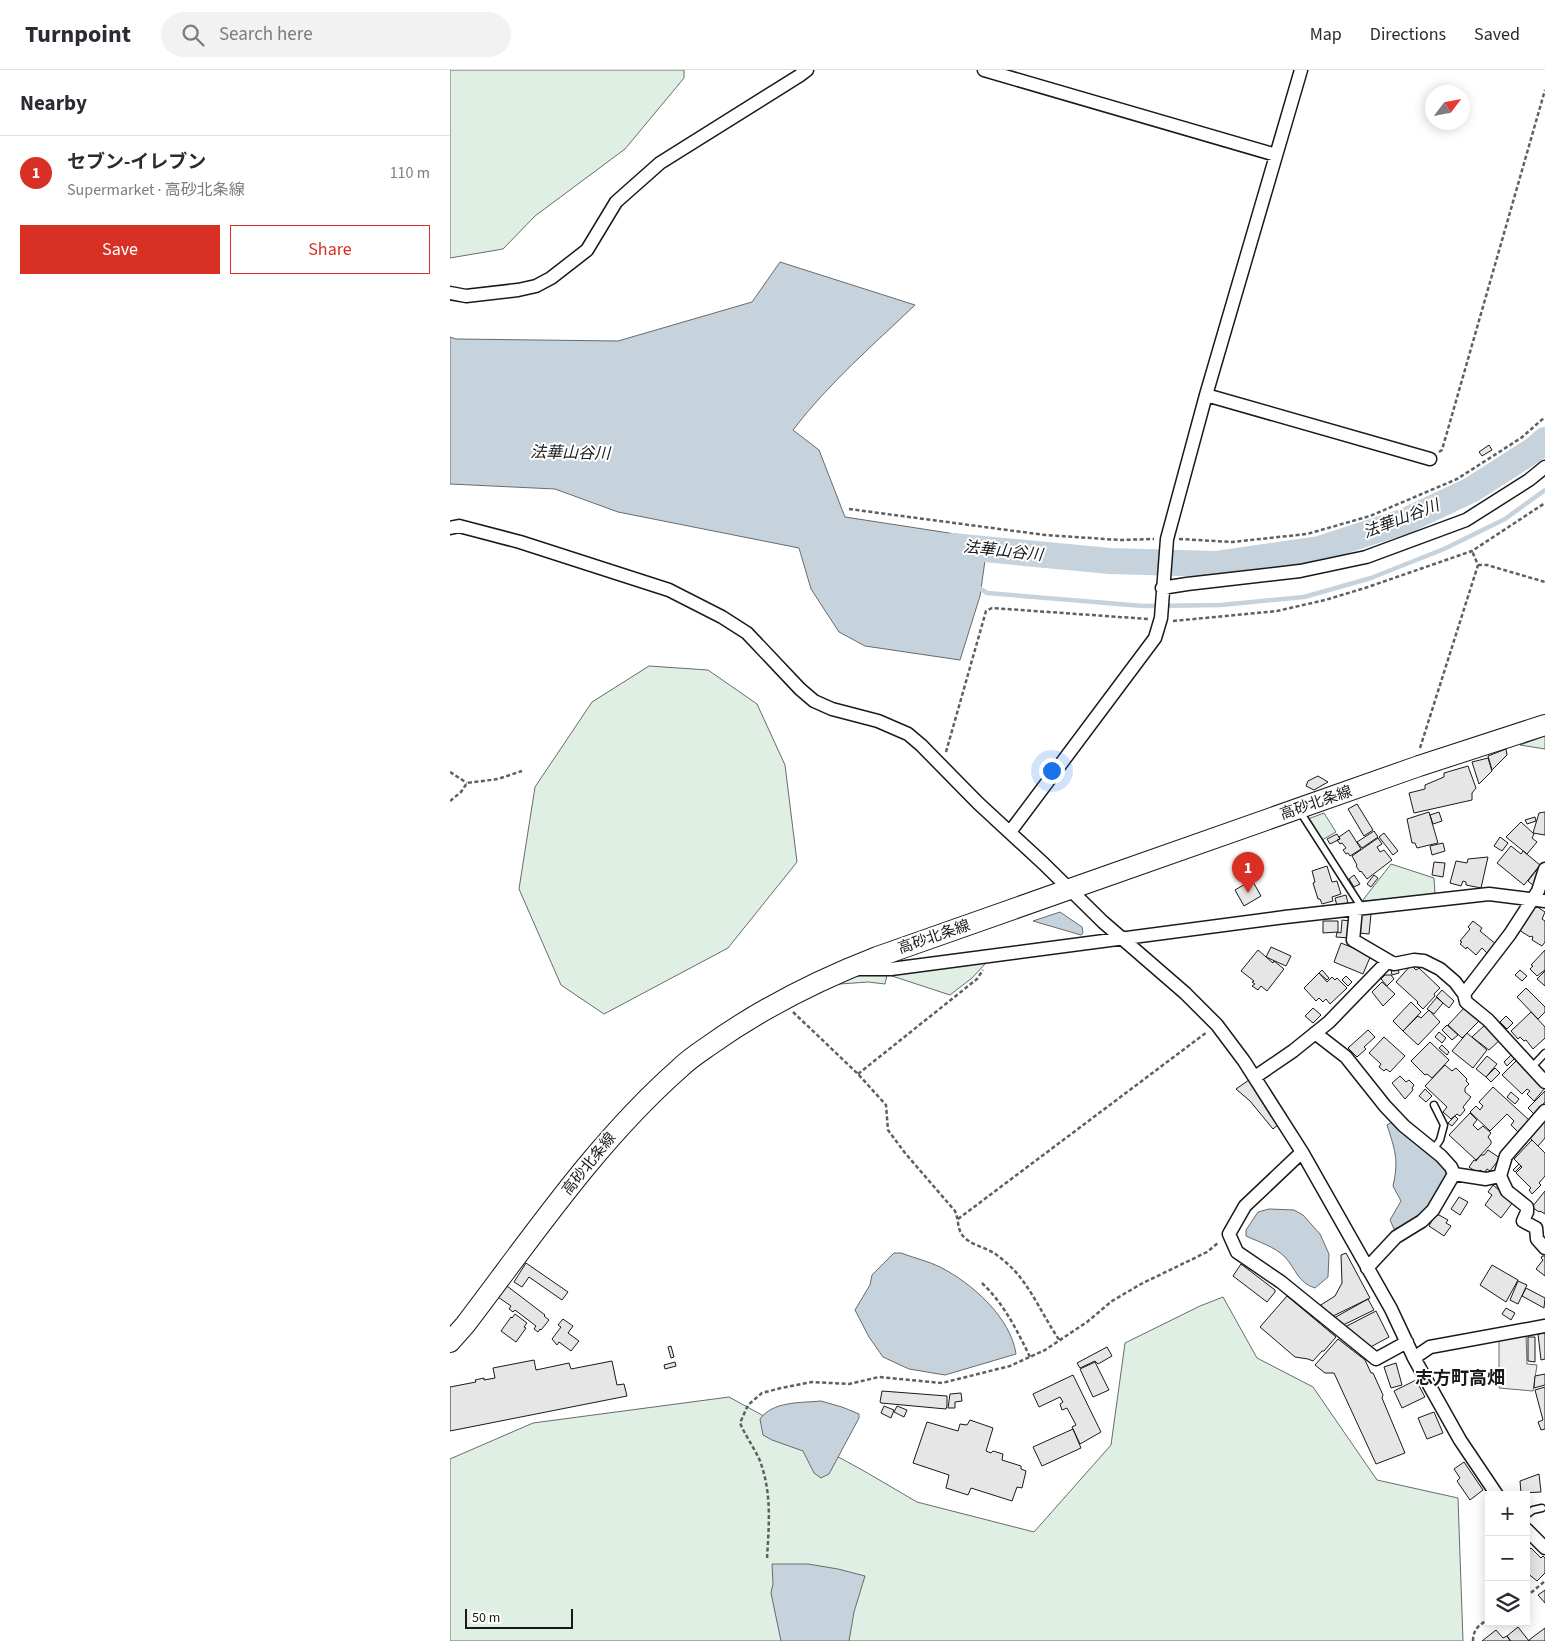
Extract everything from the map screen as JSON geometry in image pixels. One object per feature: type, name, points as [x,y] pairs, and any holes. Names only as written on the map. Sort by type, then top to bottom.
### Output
[{"type":"main road","name":"高砂北条線","points":[[450,1342],[600,1148],[636,1108],[682,1066],[742,1022],[846,969],[877,956],[1070,890],[1419,766],[1545,725]]},
{"type":"street","points":[[450,293],[466,296],[518,290],[536,286],[551,278],[587,250],[616,202],[660,163],[807,70]]},
{"type":"street","points":[[984,70],[1276,156]]},
{"type":"street","points":[[1010,832],[1155,638],[1161,620],[1167,539],[1206,394],[1301,70]]},
{"type":"street","points":[[1206,394],[1430,459]]},
{"type":"street","points":[[1162,594],[1187,584],[1300,571],[1366,557],[1466,520],[1529,480],[1545,467]]},
{"type":"street","points":[[450,528],[459,526],[520,542],[669,590],[722,616],[747,634],[814,701],[832,709],[878,721],[908,734],[942,765],[978,803],[1121,938],[1184,993],[1216,1025],[1255,1077],[1302,1152],[1391,1309],[1414,1358],[1460,1440],[1494,1491]]},
{"type":"street","points":[[1464,994],[1539,900],[1538,891],[1545,869]]},
{"type":"street","points":[[846,969],[891,969],[1121,938],[1488,894],[1539,900]]},
{"type":"street","points":[[1359,909],[1353,940],[1394,964],[1424,960],[1440,969],[1455,982],[1464,994],[1466,1002],[1488,1020],[1545,1082]]},
{"type":"street","points":[[1255,1077],[1293,1051],[1329,1022],[1388,961]]},
{"type":"street","points":[[1315,1033],[1346,1057],[1384,1106],[1451,1167],[1454,1174]]},
{"type":"street","points":[[1545,1112],[1506,1156],[1500,1176],[1507,1191],[1527,1207],[1523,1221],[1536,1228],[1537,1239],[1545,1248]]},
{"type":"street","points":[[1302,1152],[1245,1206],[1229,1234],[1237,1252],[1281,1282],[1376,1359],[1407,1342]]},
{"type":"street","points":[[1454,1174],[1486,1179],[1500,1176]]},
{"type":"street","points":[[1367,1268],[1396,1237],[1422,1221],[1432,1210],[1454,1174]]},
{"type":"street","points":[[1414,1358],[1430,1347],[1545,1326]]},
{"type":"street","points":[[1530,1533],[1545,1548]]},
{"type":"lane","points":[[1298,809],[1359,909]]},
{"type":"lane","points":[[1532,1067],[1545,1053]]},
{"type":"lane","points":[[1433,1150],[1440,1140],[1444,1124],[1434,1105]]},
{"type":"lane","points":[[1530,1512],[1542,1508]]},
{"type":"path","points":[[1430,459],[1442,450],[1545,90]]},
{"type":"path","points":[[849,509],[1044,535],[1120,540],[1167,539],[1232,542],[1306,534],[1370,516],[1457,480],[1521,438],[1545,417]]},
{"type":"path","points":[[942,765],[986,611],[992,608],[1161,620],[1277,610],[1365,588],[1472,551],[1545,503]]},
{"type":"path","points":[[1419,766],[1419,752],[1478,566],[1472,551]]},
{"type":"path","points":[[1478,566],[1487,565],[1545,582]]},
{"type":"path","points":[[450,772],[467,783],[498,779],[522,771]]},
{"type":"path","points":[[450,801],[461,792],[467,783]]},
{"type":"path","points":[[858,1074],[977,979],[994,955]]},
{"type":"path","points":[[781,1001],[858,1074],[886,1105],[888,1130],[955,1212],[958,1218],[959,1229],[964,1237],[972,1243],[995,1253],[1014,1270],[1029,1290],[1060,1341]]},
{"type":"path","points":[[958,1218],[1216,1025]]},
{"type":"path","points":[[767,1558],[770,1517],[768,1483],[759,1459],[740,1424],[748,1405],[762,1393],[812,1382],[850,1384],[879,1377],[942,1383],[1010,1366],[1060,1341],[1112,1301],[1141,1284],[1207,1252],[1229,1234]]},
{"type":"path","points":[[982,1283],[1005,1308],[1030,1357]]},
{"type":"path","points":[[1530,1594],[1545,1581]]},
{"type":"path","points":[[1473,1641],[1473,1634],[1476,1628],[1485,1622]]},
{"type":"green space","points":[[450,70],[684,70],[684,78],[625,149],[535,216],[503,249],[450,258]]},
{"type":"green space","points":[[649,666],[708,670],[757,704],[785,765],[797,862],[728,948],[604,1014],[561,985],[519,889],[535,787],[592,702]]},
{"type":"green space","points":[[1545,736],[1545,749],[1520,745]]},
{"type":"green space","points":[[1324,813],[1336,832],[1322,840],[1308,819]]},
{"type":"green space","points":[[1391,864],[1434,878],[1435,894],[1363,900]]},
{"type":"green space","points":[[985,961],[986,963],[972,978],[950,995],[889,975]]},
{"type":"green space","points":[[861,974],[887,975],[885,984],[868,982],[826,985]]},
{"type":"green space","points":[[1223,1297],[1257,1358],[1313,1387],[1377,1480],[1458,1498],[1463,1641],[450,1641],[450,1459],[533,1423],[729,1397],[917,1502],[1034,1532],[1111,1445],[1125,1343],[1200,1306]]},
{"type":"shaded area","points":[[1526,1334],[1527,1364],[1537,1365],[1533,1391],[1499,1388],[1499,1339]]},
{"type":"water","points":[[780,262],[915,305],[836,381],[793,430],[819,450],[845,517],[988,539],[980,596],[960,660],[865,646],[839,632],[811,589],[799,548],[618,512],[555,489],[450,484],[450,337],[456,339],[618,341],[752,302]]},
{"type":"water","points":[[1060,912],[1082,927],[1083,933],[1081,935],[1033,921]]},
{"type":"water","points":[[1392,1122],[1442,1165],[1447,1173],[1446,1181],[1424,1212],[1403,1226],[1394,1229],[1390,1220],[1401,1201],[1393,1186],[1396,1169],[1395,1155],[1387,1125]]},
{"type":"water","points":[[1269,1209],[1294,1210],[1303,1215],[1320,1234],[1329,1254],[1328,1277],[1315,1288],[1309,1286],[1301,1279],[1281,1253],[1246,1236],[1246,1230],[1258,1212]]},
{"type":"water","points":[[894,1253],[901,1253],[931,1263],[965,1282],[988,1303],[1007,1327],[1016,1354],[945,1375],[909,1369],[883,1357],[869,1337],[855,1310],[870,1285],[872,1275]]},
{"type":"water","points":[[821,1401],[859,1414],[859,1418],[829,1474],[821,1478],[814,1473],[803,1451],[763,1435],[760,1419],[765,1413],[779,1406]]},
{"type":"water","points":[[772,1564],[808,1564],[865,1576],[854,1612],[849,1641],[781,1641],[771,1593],[773,1584]]},
{"type":"building","points":[[1489,445],[1492,450],[1482,456],[1479,452]]},
{"type":"building","points":[[1506,749],[1507,755],[1492,770],[1488,756]]},
{"type":"building","points":[[1488,758],[1492,771],[1479,784],[1472,762]]},
{"type":"building","points":[[1468,766],[1476,788],[1472,793],[1472,800],[1414,813],[1409,793],[1425,789],[1425,785],[1444,777],[1444,773]]},
{"type":"building","points":[[1318,776],[1328,782],[1314,790],[1306,786],[1308,781]]},
{"type":"building","points":[[1357,804],[1373,830],[1364,836],[1348,809]]},
{"type":"building","points":[[1429,812],[1438,843],[1417,848],[1415,843],[1412,843],[1407,819]]},
{"type":"building","points":[[1439,812],[1442,821],[1433,824],[1430,815]]},
{"type":"building","points":[[1545,812],[1545,835],[1533,833],[1539,813]]},
{"type":"building","points":[[1535,817],[1536,821],[1527,824],[1525,820]]},
{"type":"building","points":[[1521,822],[1534,834],[1532,838],[1537,842],[1527,854],[1506,837]]},
{"type":"building","points":[[1349,830],[1361,849],[1350,856],[1343,850],[1346,848],[1342,843],[1340,844],[1337,840]]},
{"type":"building","points":[[1374,831],[1378,837],[1362,848],[1357,842]]},
{"type":"building","points":[[1384,833],[1398,851],[1393,855],[1379,837]]},
{"type":"building","points":[[1337,834],[1340,839],[1330,844],[1327,839]]},
{"type":"building","points":[[1500,837],[1508,843],[1502,851],[1494,846]]},
{"type":"building","points":[[1378,838],[1382,844],[1377,847],[1380,852],[1384,850],[1392,860],[1367,879],[1356,866],[1352,856]]},
{"type":"building","points":[[1443,843],[1445,851],[1432,855],[1430,846]]},
{"type":"building","points":[[1511,846],[1521,854],[1523,851],[1540,865],[1524,885],[1497,863]]},
{"type":"building","points":[[1488,857],[1481,888],[1466,885],[1466,882],[1463,881],[1461,886],[1450,883],[1456,861],[1467,863],[1468,859]]},
{"type":"building","points":[[1434,862],[1445,863],[1443,877],[1432,875]]},
{"type":"building","points":[[1327,866],[1332,882],[1337,881],[1341,894],[1332,897],[1333,901],[1322,904],[1320,899],[1318,899],[1313,883],[1315,882],[1312,871]]},
{"type":"building","points":[[1539,867],[1535,887],[1528,881]]},
{"type":"building","points":[[1354,875],[1360,884],[1354,887],[1349,879]]},
{"type":"building","points":[[1374,875],[1378,878],[1371,887],[1367,884]]},
{"type":"building","points":[[1252,880],[1261,896],[1244,906],[1235,890]]},
{"type":"building","points":[[1346,895],[1348,903],[1337,906],[1335,898]]},
{"type":"building","points":[[1536,906],[1545,912],[1542,919],[1545,921],[1545,942],[1542,946],[1532,940],[1533,937],[1519,930]]},
{"type":"building","points":[[1360,913],[1371,914],[1369,934],[1359,933]]},
{"type":"building","points":[[1342,920],[1350,921],[1349,938],[1336,937],[1337,932],[1341,933]]},
{"type":"building","points":[[1323,921],[1338,921],[1338,932],[1323,933]]},
{"type":"building","points":[[1473,921],[1482,928],[1480,931],[1497,945],[1489,955],[1482,948],[1476,955],[1460,944]]},
{"type":"building","points":[[1341,943],[1371,955],[1363,974],[1334,962]]},
{"type":"building","points":[[1271,947],[1291,956],[1286,966],[1266,957]]},
{"type":"building","points":[[1258,950],[1273,963],[1274,961],[1284,969],[1267,991],[1261,986],[1258,990],[1252,986],[1255,984],[1252,982],[1254,981],[1241,971]]},
{"type":"building","points":[[1545,950],[1545,970],[1537,976],[1530,969],[1533,966],[1531,965]]},
{"type":"building","points":[[1411,965],[1416,970],[1419,968],[1440,988],[1423,1009],[1396,982]]},
{"type":"building","points":[[1398,969],[1399,973],[1392,975],[1391,970]]},
{"type":"building","points":[[1322,970],[1329,978],[1327,980],[1319,973]]},
{"type":"building","points":[[1520,970],[1527,976],[1522,981],[1515,975]]},
{"type":"building","points":[[1545,971],[1545,986],[1537,979]]},
{"type":"building","points":[[1319,973],[1327,982],[1332,977],[1335,980],[1337,978],[1347,988],[1330,1004],[1326,999],[1323,1002],[1319,998],[1316,1001],[1304,988]]},
{"type":"building","points":[[1385,975],[1391,975],[1394,979],[1387,986],[1381,979]]},
{"type":"building","points":[[1346,976],[1352,982],[1348,986],[1342,980]]},
{"type":"building","points":[[1382,982],[1395,994],[1383,1006],[1372,992]]},
{"type":"building","points":[[1526,988],[1545,1007],[1545,1012],[1538,1019],[1517,997]]},
{"type":"building","points":[[1442,990],[1454,1001],[1449,1008],[1436,997]]},
{"type":"building","points":[[1437,997],[1443,1003],[1434,1014],[1427,1009]]},
{"type":"building","points":[[1411,1002],[1421,1012],[1403,1031],[1393,1021]]},
{"type":"building","points":[[1466,1006],[1480,1020],[1462,1038],[1448,1025]]},
{"type":"building","points":[[1313,1008],[1321,1015],[1313,1023],[1305,1016]]},
{"type":"building","points":[[1429,1010],[1440,1022],[1418,1045],[1403,1031],[1418,1016],[1421,1018]]},
{"type":"building","points":[[1531,1012],[1545,1027],[1545,1038],[1533,1049],[1526,1040],[1524,1041],[1520,1037],[1518,1039],[1511,1031]]},
{"type":"building","points":[[1506,1016],[1513,1023],[1507,1029],[1500,1022]]},
{"type":"building","points":[[1486,1024],[1501,1039],[1489,1050],[1472,1037]]},
{"type":"building","points":[[1447,1025],[1458,1035],[1452,1040],[1442,1030]]},
{"type":"building","points":[[1368,1030],[1375,1037],[1357,1057],[1348,1048]]},
{"type":"building","points":[[1439,1032],[1446,1038],[1442,1043],[1435,1037]]},
{"type":"building","points":[[1467,1033],[1487,1050],[1473,1068],[1452,1051]]},
{"type":"building","points":[[1384,1037],[1405,1056],[1390,1072],[1386,1069],[1384,1071],[1379,1067],[1381,1064],[1369,1053]]},
{"type":"building","points":[[1430,1042],[1449,1060],[1432,1078],[1427,1074],[1425,1075],[1411,1061]]},
{"type":"building","points":[[1442,1045],[1449,1052],[1447,1055],[1439,1048]]},
{"type":"building","points":[[1512,1054],[1515,1058],[1507,1066],[1504,1062]]},
{"type":"building","points":[[1487,1056],[1497,1064],[1486,1077],[1476,1069]]},
{"type":"building","points":[[1517,1060],[1545,1088],[1534,1101],[1527,1094],[1530,1091],[1527,1089],[1522,1094],[1502,1075]]},
{"type":"building","points":[[1445,1065],[1452,1071],[1456,1068],[1467,1079],[1466,1081],[1469,1084],[1465,1088],[1465,1092],[1471,1097],[1463,1107],[1465,1110],[1460,1116],[1457,1114],[1451,1119],[1443,1112],[1447,1107],[1425,1086]]},
{"type":"building","points":[[1495,1068],[1500,1073],[1491,1082],[1486,1077]]},
{"type":"building","points":[[1400,1076],[1406,1082],[1409,1080],[1414,1085],[1413,1090],[1405,1099],[1392,1083]]},
{"type":"building","points":[[1249,1080],[1279,1124],[1273,1129],[1250,1101],[1236,1089]]},
{"type":"building","points":[[1493,1087],[1529,1120],[1518,1132],[1511,1125],[1514,1121],[1507,1114],[1490,1131],[1470,1112],[1476,1106],[1480,1110],[1483,1106],[1479,1102]]},
{"type":"building","points":[[1425,1089],[1432,1096],[1426,1102],[1419,1096]]},
{"type":"building","points":[[1545,1091],[1545,1102],[1534,1114],[1528,1108]]},
{"type":"building","points":[[1511,1092],[1519,1099],[1515,1104],[1507,1097]]},
{"type":"building","points":[[1470,1113],[1477,1120],[1473,1125],[1478,1130],[1483,1126],[1491,1133],[1488,1137],[1491,1144],[1476,1160],[1449,1135]]},
{"type":"building","points":[[1455,1116],[1458,1119],[1452,1126],[1448,1123]]},
{"type":"building","points":[[1545,1118],[1545,1138],[1538,1146],[1528,1136]]},
{"type":"building","points":[[1532,1140],[1545,1153],[1545,1176],[1539,1183],[1541,1185],[1532,1194],[1529,1190],[1531,1188],[1516,1173],[1522,1167],[1514,1159]]},
{"type":"building","points":[[1488,1150],[1500,1158],[1490,1171],[1487,1169],[1484,1173],[1480,1170],[1478,1173],[1469,1167],[1474,1160],[1476,1161]]},
{"type":"building","points":[[1519,1164],[1521,1166],[1515,1172],[1513,1170]]},
{"type":"building","points":[[1493,1185],[1513,1202],[1501,1218],[1485,1205],[1492,1195],[1488,1192]]},
{"type":"building","points":[[1545,1191],[1545,1214],[1532,1207]]},
{"type":"building","points":[[1459,1197],[1468,1202],[1460,1215],[1451,1209]]},
{"type":"building","points":[[1435,1215],[1448,1220],[1446,1223],[1451,1226],[1444,1236],[1429,1226]]},
{"type":"building","points":[[1346,1253],[1370,1298],[1329,1318],[1316,1308],[1335,1296],[1342,1283],[1341,1255]]},
{"type":"building","points":[[1542,1256],[1545,1256],[1545,1276],[1536,1269],[1543,1260]]},
{"type":"building","points":[[526,1263],[568,1292],[562,1300],[529,1277],[522,1287],[514,1282]]},
{"type":"building","points":[[1241,1264],[1275,1290],[1267,1302],[1233,1276]]},
{"type":"building","points":[[1492,1265],[1518,1280],[1506,1302],[1480,1285]]},
{"type":"building","points":[[1518,1281],[1527,1285],[1518,1304],[1510,1300]]},
{"type":"building","points":[[507,1286],[549,1320],[541,1330],[538,1332],[534,1329],[536,1326],[515,1310],[513,1312],[509,1309],[511,1306],[498,1297]]},
{"type":"building","points":[[1526,1288],[1545,1298],[1544,1308],[1522,1296]]},
{"type":"building","points":[[1287,1296],[1336,1337],[1313,1361],[1295,1357],[1260,1327]]},
{"type":"building","points":[[1368,1299],[1374,1310],[1339,1327],[1334,1318]]},
{"type":"building","points":[[1506,1308],[1515,1313],[1511,1320],[1502,1314]]},
{"type":"building","points":[[1376,1311],[1389,1337],[1365,1350],[1345,1327]]},
{"type":"building","points":[[515,1314],[527,1323],[524,1327],[526,1328],[516,1342],[501,1331]]},
{"type":"building","points":[[563,1319],[573,1326],[568,1333],[579,1341],[571,1351],[559,1342],[557,1345],[552,1339],[561,1327],[558,1325]]},
{"type":"building","points":[[1545,1333],[1545,1359],[1541,1360],[1538,1334]]},
{"type":"building","points":[[1528,1337],[1535,1337],[1535,1362],[1528,1361]]},
{"type":"building","points":[[1338,1339],[1365,1360],[1371,1373],[1373,1373],[1405,1453],[1376,1464],[1334,1373],[1325,1373],[1315,1365]]},
{"type":"building","points":[[671,1346],[674,1357],[671,1358],[668,1347]]},
{"type":"building","points":[[1107,1347],[1112,1356],[1098,1364],[1095,1361],[1080,1368],[1077,1363]]},
{"type":"building","points":[[534,1360],[536,1370],[569,1363],[571,1369],[612,1361],[617,1385],[624,1384],[627,1396],[450,1431],[450,1387],[476,1382],[475,1380],[484,1378],[484,1380],[495,1378],[493,1368]]},
{"type":"building","points":[[675,1362],[676,1366],[665,1369],[664,1365]]},
{"type":"building","points":[[1095,1362],[1109,1390],[1093,1397],[1080,1369]]},
{"type":"building","points":[[1396,1363],[1402,1385],[1391,1388],[1384,1367]]},
{"type":"building","points":[[1545,1374],[1545,1385],[1534,1388],[1535,1376]]},
{"type":"building","points":[[1073,1375],[1101,1432],[1080,1444],[1072,1427],[1076,1425],[1067,1408],[1062,1410],[1060,1404],[1063,1402],[1060,1397],[1039,1407],[1033,1394]]},
{"type":"building","points":[[1416,1380],[1425,1397],[1402,1408],[1394,1391]]},
{"type":"building","points":[[1545,1387],[1545,1429],[1541,1430],[1538,1422],[1543,1420],[1535,1390]]},
{"type":"building","points":[[882,1391],[947,1396],[947,1406],[946,1409],[881,1403]]},
{"type":"building","points":[[961,1393],[962,1401],[955,1402],[955,1408],[948,1408],[950,1394]]},
{"type":"building","points":[[884,1406],[894,1410],[891,1418],[881,1413]]},
{"type":"building","points":[[897,1406],[907,1410],[904,1417],[894,1412]]},
{"type":"building","points":[[1434,1412],[1443,1433],[1427,1439],[1418,1418]]},
{"type":"building","points":[[970,1420],[993,1428],[986,1451],[1003,1454],[1002,1460],[1021,1466],[1021,1469],[1026,1471],[1022,1488],[1017,1487],[1012,1501],[971,1488],[968,1495],[946,1488],[949,1475],[913,1463],[927,1422],[958,1431],[960,1424],[967,1425]]},
{"type":"building","points":[[1073,1429],[1081,1448],[1042,1466],[1033,1447]]},
{"type":"building","points":[[1464,1462],[1483,1490],[1470,1500],[1457,1481],[1460,1478],[1454,1469]]},
{"type":"building","points":[[1539,1474],[1541,1492],[1521,1491],[1520,1481]]},
{"type":"building","points":[[1530,1549],[1541,1558],[1543,1556],[1545,1558],[1545,1573],[1537,1581],[1530,1575]]},
{"type":"building","points":[[1545,1590],[1545,1603],[1538,1595]]},
{"type":"building","points":[[1518,1627],[1529,1641],[1511,1641],[1507,1636]]},
{"type":"building","points":[[1545,1628],[1545,1641],[1529,1640]]},
{"type":"building","points":[[1496,1630],[1503,1638],[1507,1636],[1510,1641],[1482,1641]]},
{"type":"waterway","name":"法華山谷川","points":[[952,546],[1110,561],[1215,564],[1319,549],[1405,521],[1471,490],[1535,449],[1545,440]]},
{"type":"waterway","points":[[976,586],[987,593],[1143,606],[1221,605],[1304,597],[1371,578],[1444,549],[1505,519],[1545,490]]},
{"type":"place","name":"セブン-イレブン","points":[[1248,893]]},
{"type":"district","name":"志方町高畑","points":[[1460,1378]]}]
